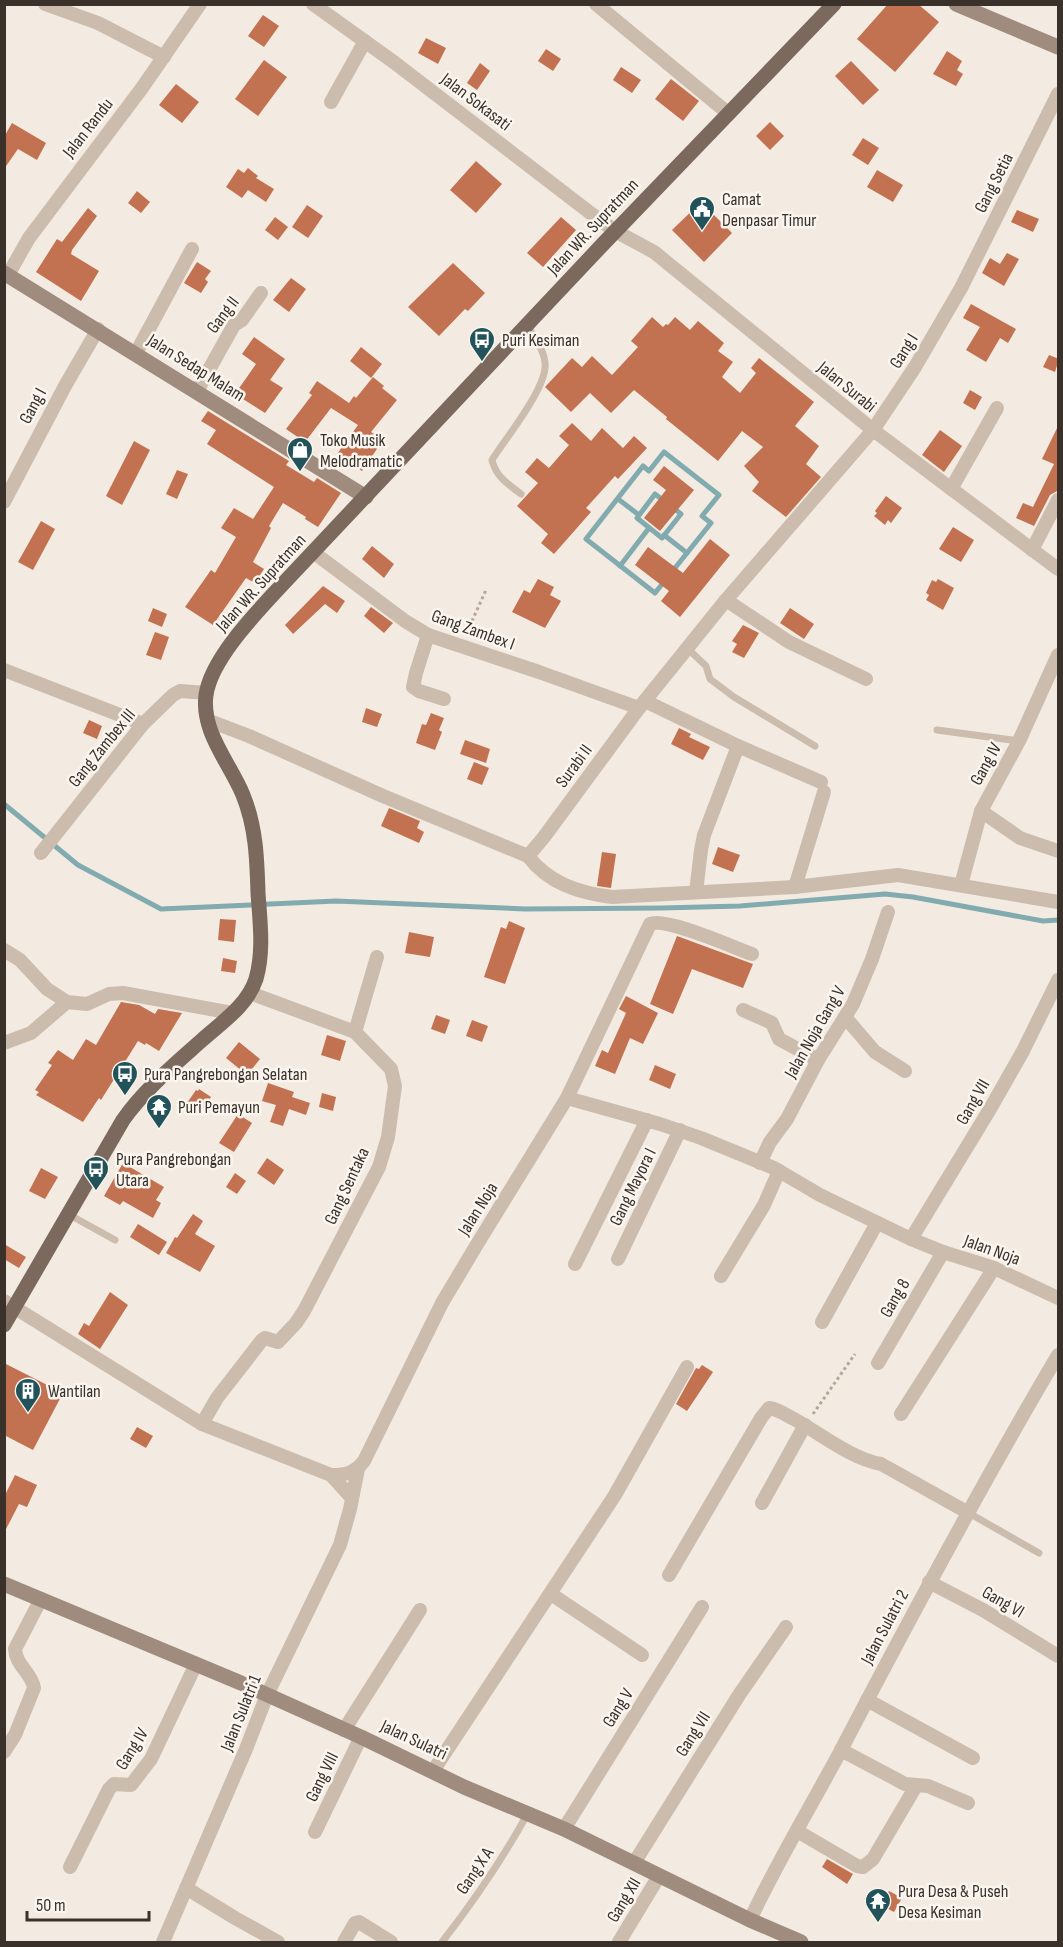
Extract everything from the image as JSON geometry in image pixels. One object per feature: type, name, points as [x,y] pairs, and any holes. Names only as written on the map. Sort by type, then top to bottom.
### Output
[{"type":"main road","name":"Jalan WR. Supratman","points":[[4,1325],[10,1304],[68,1214],[131,1109],[170,1069],[232,1013],[250,993],[256,979],[260,955],[260,919],[253,823],[236,779],[219,749],[207,720],[207,693],[213,675],[236,637],[264,604],[615,231],[834,4]]},
{"type":"main road","points":[[956,4],[1059,47]]},
{"type":"main road","name":"Jalan Sedap Malam","points":[[6,274],[366,497]]},
{"type":"main road","name":"Jalan Sulatri","points":[[4,1584],[196,1664],[361,1737],[464,1787],[564,1829],[750,1920],[801,1942]]},
{"type":"street","points":[[45,4],[98,23],[164,57]]},
{"type":"street","name":"Jalan Randu","points":[[6,274],[34,230],[164,57],[200,4]]},
{"type":"street","name":"Jalan Sokasati","points":[[313,4],[615,231]]},
{"type":"street","points":[[596,4],[729,114]]},
{"type":"street","points":[[331,102],[365,41]]},
{"type":"street","name":"Gang Setia","points":[[961,288],[1059,94]]},
{"type":"street","name":"Jalan Surabi","points":[[615,231],[654,252],[873,430],[1059,569]]},
{"type":"street","points":[[136,353],[192,249]]},
{"type":"street","name":"Gang I","points":[[873,430],[915,367],[961,288]]},
{"type":"street","name":"Gang II","points":[[197,391],[234,325],[242,320],[261,293]]},
{"type":"street","name":"Gang I","points":[[4,502],[10,478],[98,329]]},
{"type":"street","points":[[951,489],[997,408]]},
{"type":"street","name":"Surabi II","points":[[528,856],[687,648],[873,430]]},
{"type":"street","points":[[1032,550],[1059,500]]},
{"type":"street","name":"Gang Zambex I","points":[[313,552],[405,621],[428,635],[642,704],[738,746],[823,787],[795,887]]},
{"type":"street","points":[[726,600],[789,642],[866,679]]},
{"type":"street","points":[[428,635],[413,687],[444,699]]},
{"type":"street","name":"Gang IV","points":[[1059,655],[1019,741],[981,811],[1020,838],[1059,851]]},
{"type":"street","points":[[4,670],[143,724]]},
{"type":"street","name":"Gang Zambex III","points":[[46,847],[143,724],[173,694],[180,691],[207,693]]},
{"type":"street","points":[[207,720],[249,735],[383,796],[528,856],[540,871],[553,880],[596,895],[612,897],[795,887],[898,875],[1059,902]]},
{"type":"street","points":[[696,892],[704,835],[738,746]]},
{"type":"street","points":[[961,885],[981,811]]},
{"type":"street","name":"Jalan Noja Gang V","points":[[760,1163],[770,1142],[788,1119],[818,1060],[845,1017],[865,978],[888,912]]},
{"type":"street","points":[[567,1098],[650,924],[655,922],[672,925],[752,954]]},
{"type":"street","points":[[4,950],[20,960],[47,989],[67,1002],[82,1005],[109,994],[123,993],[232,1013]]},
{"type":"street","points":[[355,1032],[377,957]]},
{"type":"street","name":"Gang VII","points":[[911,1239],[990,1109],[1059,980]]},
{"type":"street","name":"Gang Sentaka","points":[[202,1424],[217,1398],[262,1340],[265,1338],[278,1342],[296,1323],[342,1240],[378,1167],[388,1137],[395,1086],[391,1069],[355,1032],[250,993]]},
{"type":"street","points":[[4,1043],[31,1033],[67,1002]]},
{"type":"street","points":[[743,1010],[772,1023],[779,1039],[818,1060]]},
{"type":"street","points":[[845,1017],[880,1056],[905,1071]]},
{"type":"street","name":"Jalan Noja","points":[[358,1469],[442,1303],[567,1098],[680,1130],[779,1171],[820,1195],[911,1239],[994,1268],[1059,1298]]},
{"type":"street","points":[[575,1264],[647,1120]]},
{"type":"street","name":"Gang Mayora I","points":[[618,1260],[680,1130]]},
{"type":"street","points":[[722,1276],[764,1205],[779,1171]]},
{"type":"street","points":[[822,1322],[877,1223]]},
{"type":"street","name":"Gang 8","points":[[878,1363],[943,1252]]},
{"type":"street","points":[[901,1414],[994,1268]]},
{"type":"street","points":[[10,1304],[202,1424],[331,1475],[342,1475],[358,1469]]},
{"type":"street","name":"Jalan Sulatri 2","points":[[750,1920],[770,1878],[841,1750],[967,1512],[1059,1354]]},
{"type":"street","points":[[433,1771],[615,1495],[687,1367]]},
{"type":"street","points":[[669,1575],[769,1408],[805,1425],[867,1462],[881,1464],[967,1512]]},
{"type":"street","points":[[762,1503],[805,1425]]},
{"type":"street","name":"Jalan Sulatri 1","points":[[163,1942],[267,1695],[340,1545],[358,1469]]},
{"type":"street","points":[[331,1475],[352,1498]]},
{"type":"street","name":"Gang VI","points":[[929,1582],[983,1610],[1059,1656]]},
{"type":"street","points":[[551,1594],[642,1655]]},
{"type":"street","points":[[4,1752],[15,1735],[34,1688],[33,1680],[19,1665],[15,1649],[41,1599]]},
{"type":"street","name":"Gang V","points":[[564,1829],[702,1607]]},
{"type":"street","points":[[344,1730],[420,1610]]},
{"type":"street","name":"Gang VII","points":[[634,1863],[727,1714],[786,1627]]},
{"type":"street","name":"Gang IV","points":[[70,1867],[109,1789],[114,1784],[131,1785],[151,1760],[196,1664]]},
{"type":"street","points":[[867,1700],[973,1758]]},
{"type":"street","name":"Gang VIII","points":[[315,1832],[361,1737]]},
{"type":"street","points":[[841,1750],[905,1784],[928,1786],[968,1803]]},
{"type":"street","points":[[796,1831],[862,1867],[873,1859],[916,1786]]},
{"type":"street","name":"Gang XII","points":[[619,1942],[659,1876]]},
{"type":"street","points":[[186,1888],[244,1924],[279,1942]]},
{"type":"street","points":[[344,1942],[350,1928],[359,1922],[391,1942]]},
{"type":"lane","points":[[521,494],[502,480],[492,460],[514,430],[543,379],[546,364],[542,351],[527,325]]},
{"type":"lane","points":[[687,648],[706,666],[710,679],[734,697],[815,746]]},
{"type":"lane","points":[[937,730],[1019,741]]},
{"type":"lane","points":[[68,1214],[115,1240]]},
{"type":"lane","points":[[967,1512],[1039,1553]]},
{"type":"lane","name":"Gang X A","points":[[442,1942],[465,1913],[528,1813]]},
{"type":"path","points":[[461,646],[486,590]]},
{"type":"path","points":[[805,1425],[855,1354]]},
{"type":"building","points":[[888,4],[918,4],[939,22],[895,72],[857,39]]},
{"type":"building","points":[[263,15],[279,26],[264,47],[248,36]]},
{"type":"building","points":[[426,38],[446,48],[438,64],[418,53]]},
{"type":"building","points":[[546,49],[561,59],[553,71],[538,61]]},
{"type":"building","points":[[947,51],[962,61],[957,70],[963,74],[956,86],[933,74]]},
{"type":"building","points":[[264,60],[287,77],[258,116],[235,99]]},
{"type":"building","points":[[851,61],[879,90],[863,105],[835,76]]},
{"type":"building","points":[[480,63],[490,71],[477,90],[467,83]]},
{"type":"building","points":[[621,67],[641,80],[632,93],[613,80]]},
{"type":"building","points":[[671,79],[699,101],[683,121],[655,99]]},
{"type":"building","points":[[176,84],[199,102],[182,123],[159,105]]},
{"type":"building","points":[[770,122],[784,136],[770,150],[756,136]]},
{"type":"building","points":[[12,123],[46,143],[37,160],[18,149],[4,169],[4,137]]},
{"type":"building","points":[[863,138],[879,148],[868,165],[852,155]]},
{"type":"building","points":[[476,161],[502,184],[476,213],[450,190]]},
{"type":"building","points":[[248,168],[258,176],[256,178],[274,189],[266,202],[248,190],[242,198],[226,187],[238,169],[244,173]]},
{"type":"building","points":[[877,170],[903,185],[893,202],[867,187]]},
{"type":"building","points":[[137,191],[150,202],[141,213],[128,203]]},
{"type":"building","name":"Camat Denpasar Timur","points":[[701,202],[732,233],[704,262],[672,230]]},
{"type":"building","points":[[307,205],[323,216],[308,238],[292,227]]},
{"type":"building","points":[[88,208],[97,216],[71,254],[99,271],[81,301],[36,272],[57,239],[62,242]]},
{"type":"building","points":[[1017,210],[1039,219],[1033,232],[1011,222]]},
{"type":"building","points":[[275,217],[288,227],[278,240],[265,230]]},
{"type":"building","points":[[561,217],[576,230],[543,267],[527,253]]},
{"type":"building","points":[[1007,253],[1019,259],[1004,286],[982,273],[990,258],[1000,264]]},
{"type":"building","points":[[197,262],[211,271],[205,279],[208,282],[201,293],[184,283]]},
{"type":"building","points":[[453,263],[485,293],[468,311],[465,309],[439,336],[408,307]]},
{"type":"building","points":[[291,278],[306,289],[289,312],[273,300]]},
{"type":"building","points":[[971,304],[1016,329],[1008,343],[1000,338],[986,362],[966,350],[980,327],[963,318]]},
{"type":"building","points":[[652,317],[663,327],[675,317],[690,330],[698,321],[724,343],[718,351],[733,362],[722,377],[740,393],[756,373],[751,368],[759,358],[814,402],[795,426],[819,446],[806,464],[821,477],[786,517],[752,491],[759,482],[744,466],[763,447],[742,431],[718,461],[634,390],[611,413],[590,393],[571,412],[545,387],[572,358],[582,367],[592,356],[612,375],[638,347],[631,341]]},
{"type":"building","points":[[254,337],[285,359],[270,380],[283,388],[265,413],[235,394],[256,364],[242,354]]},
{"type":"building","points":[[361,347],[382,364],[371,378],[350,361]]},
{"type":"building","points":[[1049,355],[1059,359],[1055,372],[1043,367]]},
{"type":"building","points":[[373,377],[397,400],[371,432],[383,440],[362,471],[337,454],[358,425],[331,408],[305,442],[286,429],[312,395],[309,393],[317,381],[349,403]]},
{"type":"building","points":[[970,390],[982,397],[975,410],[963,403]]},
{"type":"building","points":[[208,411],[289,461],[286,465],[314,482],[317,478],[341,493],[318,527],[283,503],[269,526],[271,528],[253,562],[264,569],[255,583],[246,578],[213,625],[185,607],[211,570],[215,573],[236,537],[221,528],[234,508],[253,519],[274,487],[207,444],[216,430],[201,421]]},
{"type":"building","points":[[572,423],[591,441],[602,428],[623,448],[634,436],[647,448],[618,479],[615,476],[586,508],[591,512],[554,554],[541,543],[548,534],[517,506],[538,483],[525,472],[537,458],[549,468],[569,445],[559,436]]},
{"type":"building","points":[[1059,424],[1059,490],[1050,495],[1034,526],[1016,518],[1023,503],[1033,507],[1054,464],[1042,459]]},
{"type":"building","points":[[940,430],[962,446],[944,472],[922,455]]},
{"type":"building","points":[[134,441],[150,450],[122,505],[106,496]]},
{"type":"building","points":[[664,466],[694,490],[660,531],[644,518],[666,490],[653,480]]},
{"type":"building","points":[[177,470],[188,474],[177,499],[166,494]]},
{"type":"building","points":[[886,496],[902,508],[891,523],[888,520],[885,525],[874,516]]},
{"type":"building","points":[[41,521],[55,529],[33,570],[18,562]]},
{"type":"building","points":[[953,527],[974,540],[961,562],[939,549]]},
{"type":"building","points":[[710,539],[730,555],[680,617],[661,601],[669,591],[635,565],[648,547],[683,573]]},
{"type":"building","points":[[372,546],[394,564],[384,578],[362,559]]},
{"type":"building","points":[[538,579],[554,587],[550,595],[561,601],[545,628],[512,612],[524,590],[530,593]]},
{"type":"building","points":[[938,579],[954,588],[943,610],[926,600],[929,595],[926,593],[932,580],[936,582]]},
{"type":"building","points":[[323,586],[345,601],[337,613],[325,604],[293,634],[285,625]]},
{"type":"building","points":[[371,607],[393,623],[384,633],[364,616]]},
{"type":"building","points":[[153,608],[167,614],[162,627],[148,621]]},
{"type":"building","points":[[790,608],[814,624],[804,639],[780,623]]},
{"type":"building","points":[[743,625],[759,633],[744,658],[732,652],[737,644],[732,641]]},
{"type":"building","points":[[155,632],[169,637],[161,660],[146,655]]},
{"type":"building","points":[[366,708],[382,714],[377,727],[362,722]]},
{"type":"building","points":[[431,713],[444,718],[439,730],[442,732],[435,750],[416,743],[422,724],[426,725]]},
{"type":"building","points":[[89,720],[102,726],[97,739],[83,733]]},
{"type":"building","points":[[679,728],[691,734],[689,737],[710,747],[703,760],[671,744]]},
{"type":"building","points":[[465,740],[490,749],[486,763],[460,754]]},
{"type":"building","points":[[474,762],[489,768],[482,785],[467,779]]},
{"type":"building","points":[[389,808],[420,821],[417,828],[424,832],[419,843],[381,826]]},
{"type":"building","points":[[718,847],[740,855],[733,872],[712,864]]},
{"type":"building","points":[[602,852],[616,854],[611,888],[597,886]]},
{"type":"building","points":[[220,919],[236,920],[234,942],[218,940]]},
{"type":"building","points":[[509,921],[525,928],[505,984],[484,977],[501,927],[506,929]]},
{"type":"building","points":[[409,932],[434,937],[430,957],[405,953]]},
{"type":"building","points":[[677,936],[753,964],[743,988],[692,969],[673,1014],[650,1004]]},
{"type":"building","points":[[223,958],[237,961],[235,973],[221,971]]},
{"type":"building","points":[[626,996],[658,1013],[643,1044],[630,1038],[615,1074],[595,1066],[602,1050],[608,1053],[626,1013],[619,1009]]},
{"type":"building","points":[[121,1002],[139,1005],[155,1014],[158,1009],[182,1013],[159,1051],[138,1041],[101,1100],[99,1098],[83,1122],[36,1095],[39,1092],[35,1090],[52,1065],[48,1063],[58,1050],[73,1060],[86,1039],[96,1045]]},
{"type":"building","points":[[436,1015],[450,1020],[445,1034],[431,1029]]},
{"type":"building","points":[[472,1020],[488,1026],[482,1042],[466,1036]]},
{"type":"building","points":[[327,1035],[346,1041],[340,1061],[321,1055]]},
{"type":"building","points":[[239,1042],[260,1059],[247,1075],[226,1058]]},
{"type":"building","points":[[655,1065],[676,1074],[670,1089],[649,1080]]},
{"type":"building","points":[[268,1083],[294,1092],[292,1097],[310,1103],[306,1115],[289,1109],[283,1126],[270,1122],[276,1105],[262,1101]]},
{"type":"building","points":[[199,1089],[211,1097],[200,1115],[185,1106]]},
{"type":"building","points":[[322,1093],[336,1097],[333,1111],[319,1107]]},
{"type":"building","points":[[238,1114],[252,1123],[234,1152],[219,1143]]},
{"type":"building","points":[[267,1158],[284,1170],[274,1185],[257,1173]]},
{"type":"building","points":[[123,1163],[164,1187],[156,1200],[161,1203],[153,1218],[123,1201],[120,1205],[104,1196]]},
{"type":"building","points":[[41,1168],[58,1177],[45,1199],[29,1191]]},
{"type":"building","points":[[235,1173],[246,1181],[237,1194],[226,1187]]},
{"type":"building","points":[[193,1214],[203,1221],[195,1234],[215,1246],[200,1272],[166,1253]]},
{"type":"building","points":[[138,1224],[167,1242],[159,1255],[130,1237]]},
{"type":"building","points":[[4,1244],[26,1257],[19,1268],[4,1259]]},
{"type":"building","points":[[110,1292],[128,1305],[100,1349],[78,1334],[84,1323],[89,1326]]},
{"type":"building","name":"Wantilan","points":[[4,1363],[63,1393],[33,1450],[4,1435]]},
{"type":"building","points":[[702,1365],[713,1372],[687,1411],[676,1404],[696,1368],[699,1369]]},
{"type":"building","points":[[137,1427],[153,1436],[146,1448],[130,1439]]},
{"type":"building","points":[[15,1475],[37,1485],[27,1507],[19,1504],[4,1533],[4,1497]]},
{"type":"building","points":[[827,1859],[853,1874],[847,1884],[822,1867]]},
{"type":"building","points":[[889,1891],[902,1898],[894,1912],[881,1905]]},
{"type":"waterway","points":[[664,452],[719,495],[702,516],[711,523],[655,593],[586,539],[643,466],[649,471],[664,452]]},
{"type":"waterway","points":[[655,494],[681,514],[662,538],[637,518],[655,494]]},
{"type":"waterway","points":[[618,499],[639,515]]},
{"type":"waterway","points":[[620,566],[649,528]]},
{"type":"waterway","points":[[664,535],[687,553]]},
{"type":"waterway","points":[[4,804],[78,865],[161,909],[336,901],[525,909],[662,908],[740,906],[885,894],[1043,921],[1058,920]]},
{"type":"place","name":"Camat Denpasar Timur","points":[[702,232]]},
{"type":"place","name":"Puri Kesiman","points":[[482,363]]},
{"type":"place","name":"Toko Musik Melodramatic","points":[[300,473]]},
{"type":"place","name":"Pura Pangrebongan Selatan","points":[[125,1097]]},
{"type":"place","name":"Puri Pemayun","points":[[159,1130]]},
{"type":"place","name":"Pura Pangrebongan Utara","points":[[96,1192]]},
{"type":"place","name":"Wantilan","points":[[28,1414]]},
{"type":"place","name":"Pura Desa & Puseh Desa Kesiman","points":[[878,1924]]}]
